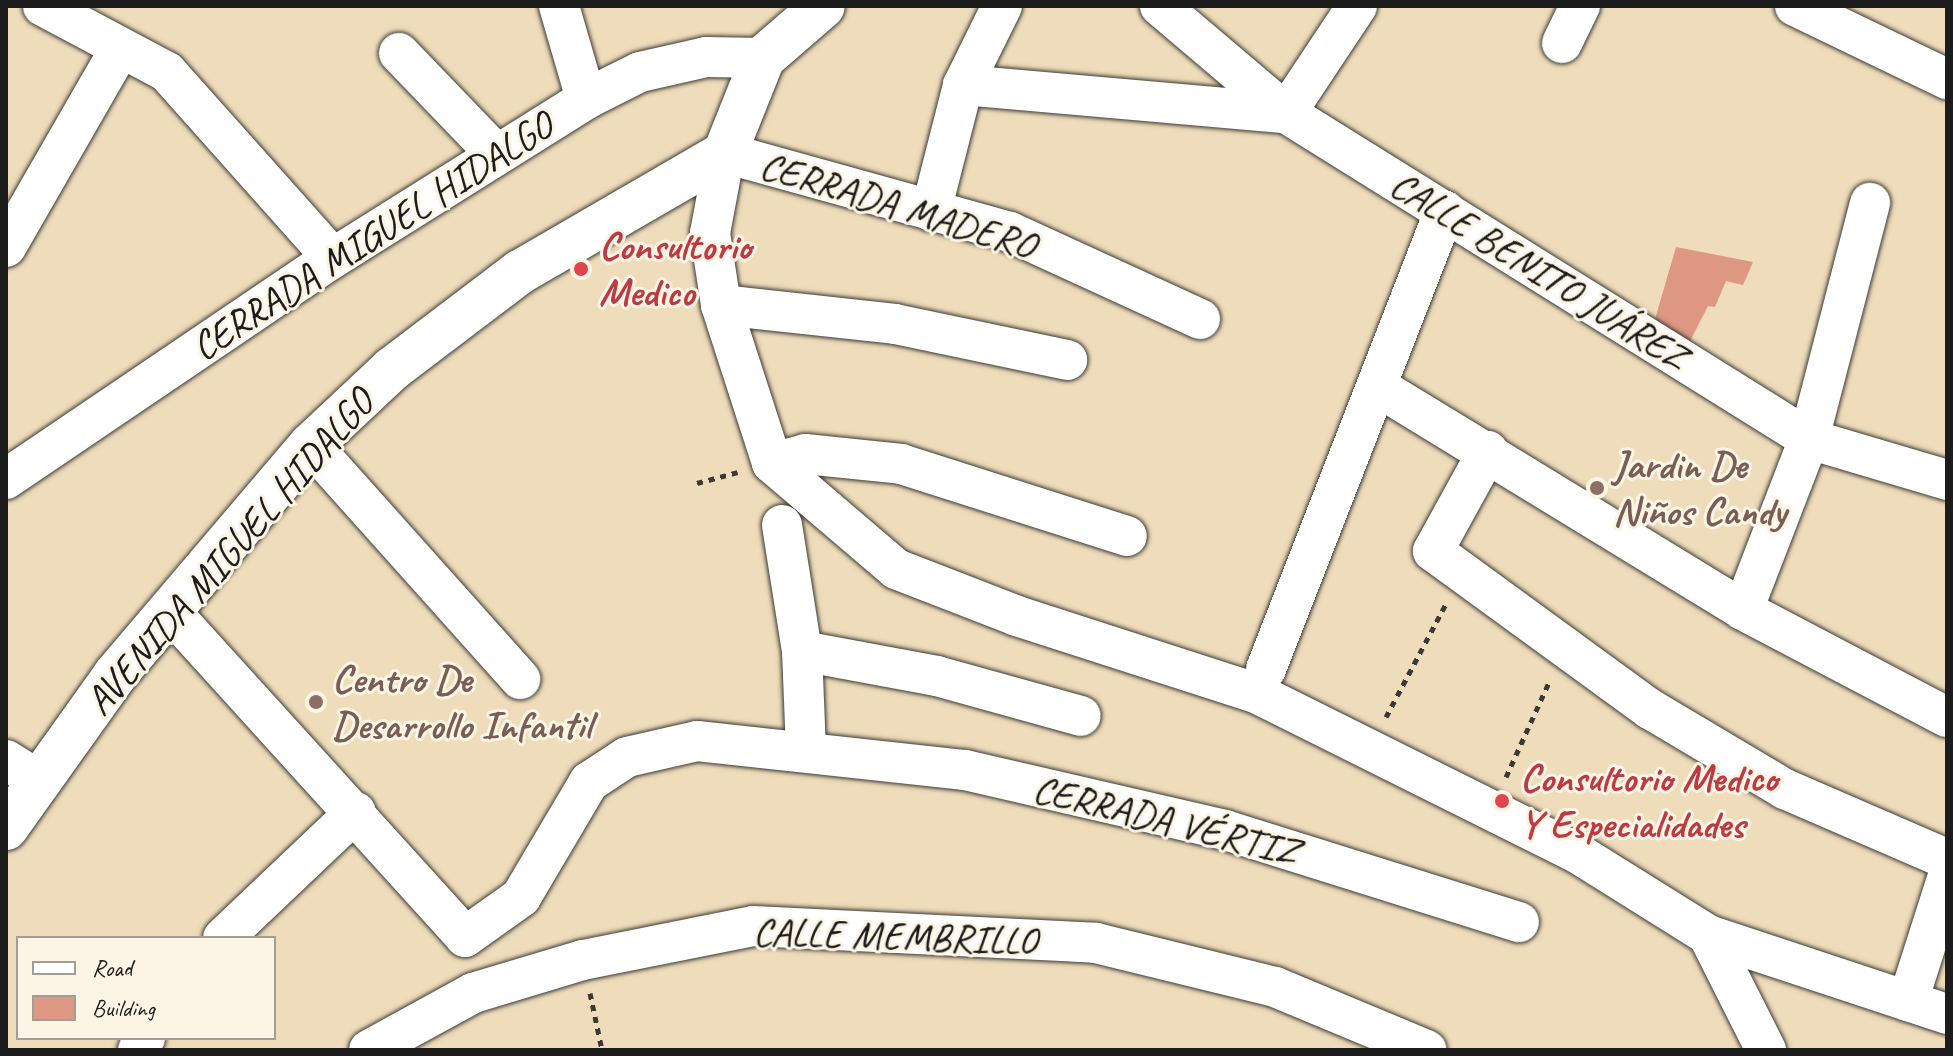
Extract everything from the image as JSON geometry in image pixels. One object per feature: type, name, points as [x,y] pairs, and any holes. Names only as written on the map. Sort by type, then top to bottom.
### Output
[{"type":"street","points":[[43,6],[167,72],[333,258]]},
{"type":"street","points":[[559,6],[586,99]]},
{"type":"street","points":[[823,6],[763,58],[725,153],[710,233],[721,305],[772,463],[896,569],[1017,616],[1199,671],[1369,750],[1577,853],[1708,935],[1947,1014]]},
{"type":"street","points":[[931,211],[963,85],[1002,6]]},
{"type":"street","name":"CALLE BENITO JUÁREZ","points":[[1160,6],[1286,113],[1809,439],[1947,480]]},
{"type":"street","points":[[963,85],[1286,113],[1357,6]]},
{"type":"street","points":[[1562,43],[1580,6]]},
{"type":"street","points":[[1795,6],[1947,79]]},
{"type":"street","points":[[6,247],[120,49]]},
{"type":"street","points":[[399,53],[497,155]]},
{"type":"street","name":"CERRADA MIGUEL HIDALGO","points":[[6,479],[333,258],[586,99],[640,72],[706,57],[763,58]]},
{"type":"street","name":"CERRADA MADERO","points":[[725,153],[1010,232],[1200,319]]},
{"type":"street","name":"AVENIDA MIGUEL HIDALGO","points":[[6,828],[21,770],[169,610],[311,445],[392,369],[520,272],[725,153]]},
{"type":"street","points":[[1743,610],[1809,439],[1870,203]]},
{"type":"street","points":[[1266,669],[1445,211]]},
{"type":"street","points":[[721,305],[895,324],[1067,360]]},
{"type":"street","points":[[1378,387],[1488,451],[1743,610],[1947,717]]},
{"type":"street","points":[[311,445],[520,679]]},
{"type":"street","points":[[1488,451],[1433,551],[1650,709],[1785,789],[1947,859]]},
{"type":"street","points":[[772,463],[821,454],[901,464],[1127,536]]},
{"type":"street","points":[[782,525],[802,651],[806,751]]},
{"type":"street","points":[[169,610],[356,812],[225,936]]},
{"type":"street","points":[[802,651],[937,676],[1081,716]]},
{"type":"street","name":"CERRADA VÉRTIZ","points":[[356,812],[451,928],[465,937],[521,897],[589,782],[627,757],[697,741],[965,770],[1212,826],[1519,922]]},
{"type":"street","points":[[1908,1001],[1947,879]]},
{"type":"street","name":"CALLE MEMBRILLO","points":[[369,1050],[451,1002],[583,960],[753,926],[1096,943],[1275,987],[1426,1050]]},
{"type":"street","points":[[1708,935],[1766,1050]]},
{"type":"path","points":[[1369,750],[1462,572]]},
{"type":"path","points":[[1491,810],[1565,647]]},
{"type":"path","points":[[583,960],[602,1050]]},
{"type":"building","points":[[1676,247],[1753,262],[1743,285],[1726,281],[1715,307],[1708,306],[1687,347],[1653,326]]},
{"type":"place","name":"Consultorio Medico","points":[[581,269]]},
{"type":"place","name":"Jardin De Niños Candy","points":[[1597,488]]},
{"type":"place","name":"Centro De Desarrollo Infantil","points":[[316,702]]},
{"type":"place","name":"Consultorio Medico Y Especialidades","points":[[1502,801]]}]
